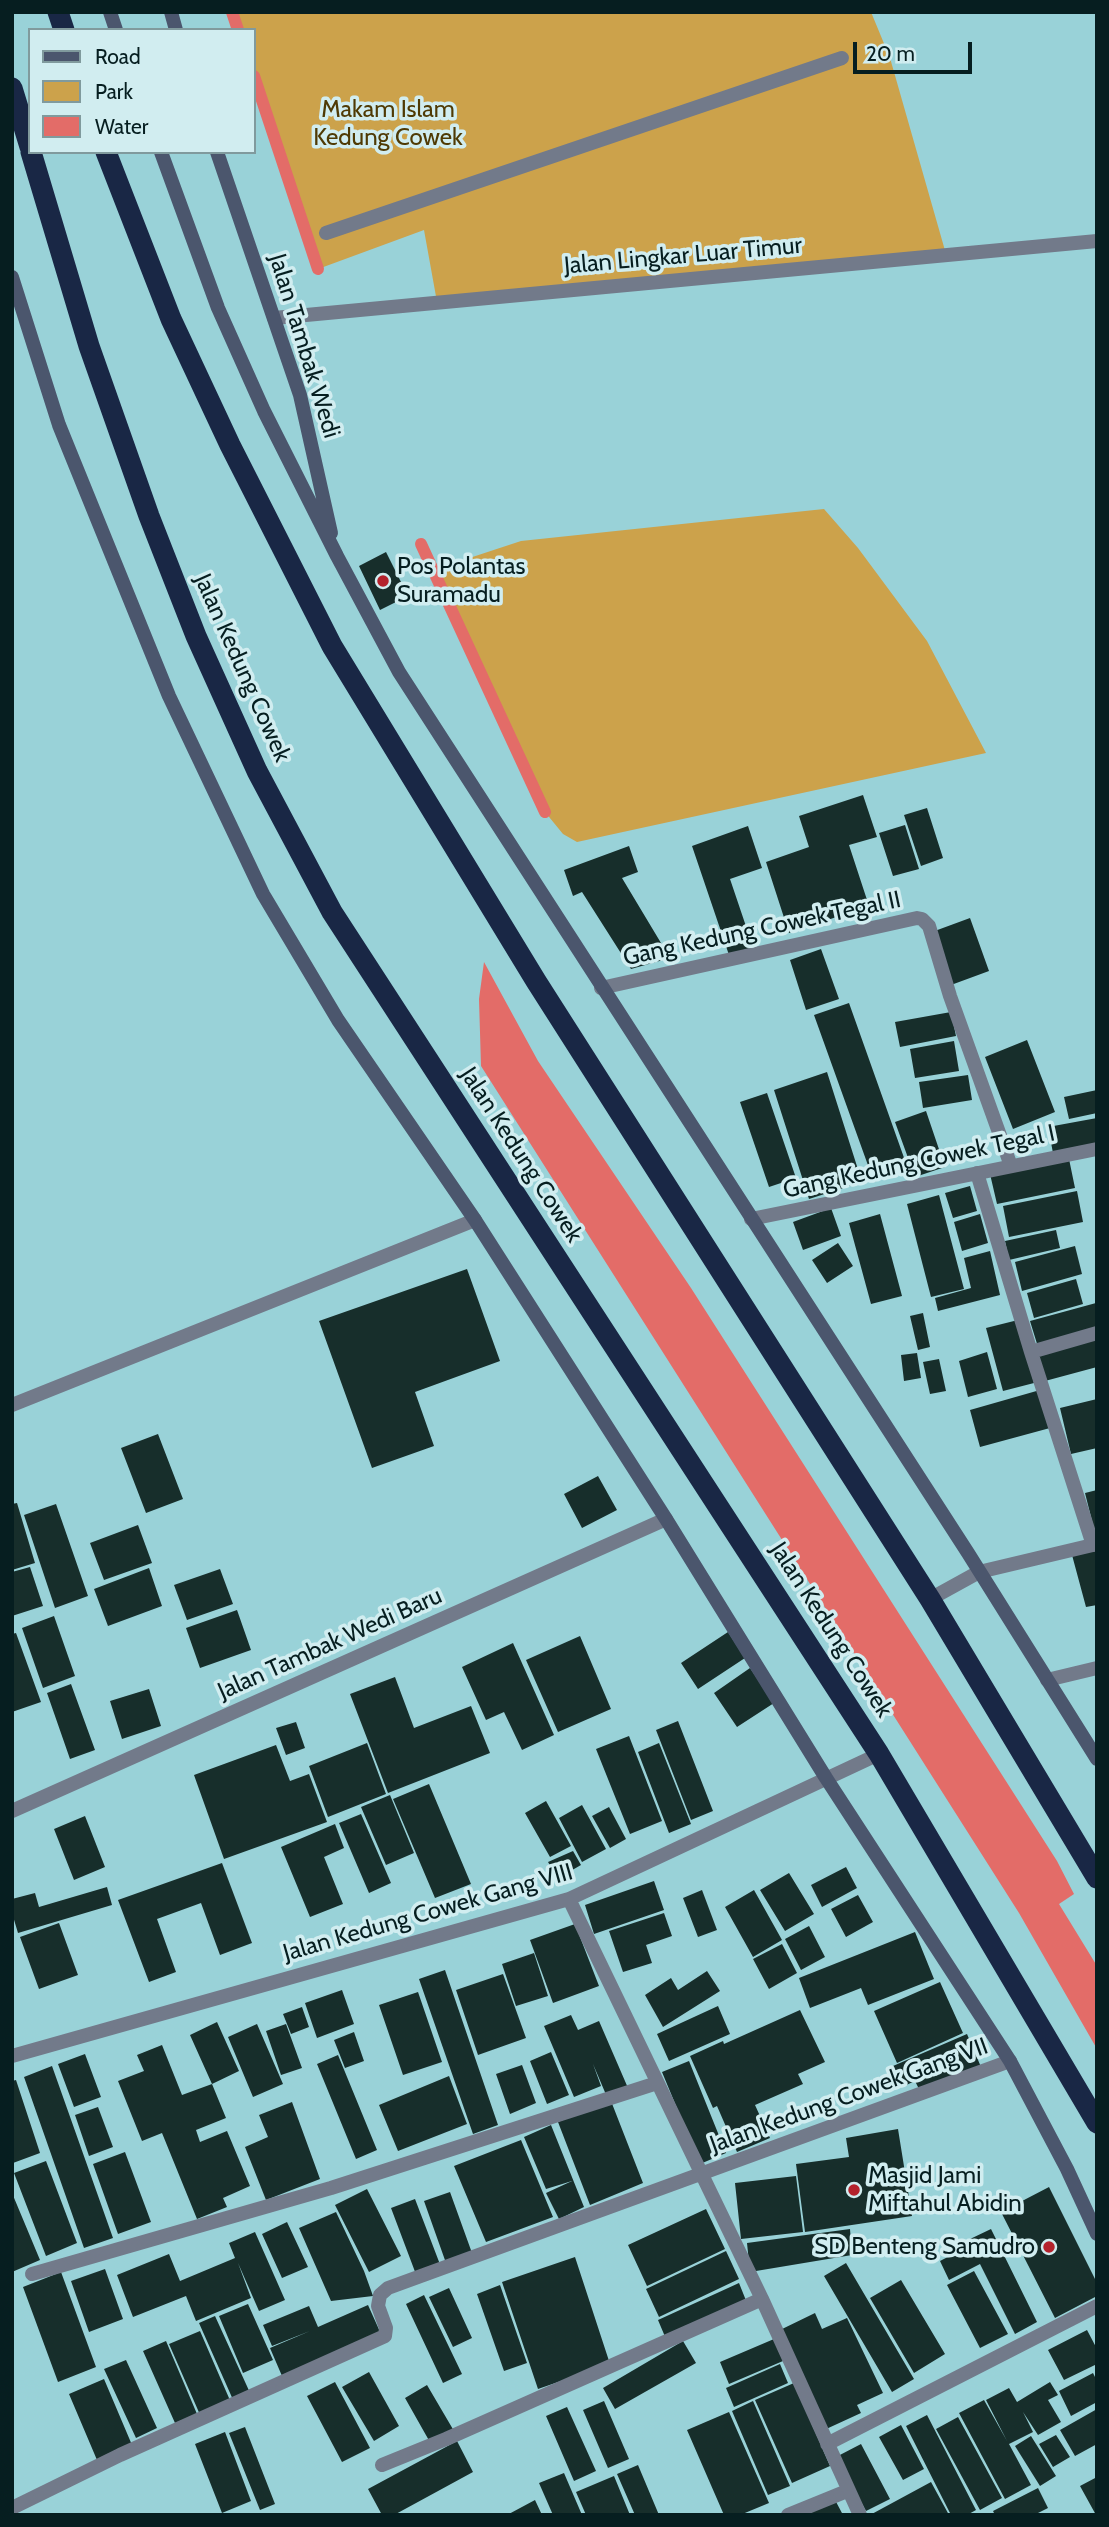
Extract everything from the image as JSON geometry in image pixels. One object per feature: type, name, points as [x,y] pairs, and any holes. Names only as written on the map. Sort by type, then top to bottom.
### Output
[{"type":"highway","name":"Jalan Kedung Cowek","points":[[12,88],[25,141]]},
{"type":"highway","name":"Jalan Kedung Cowek","points":[[29,154],[89,346],[144,503],[197,636],[257,771],[332,912],[722,1507],[879,1754],[1097,2123]]},
{"type":"highway","points":[[107,154],[171,318],[230,445],[332,646],[536,981],[930,1599],[1097,1878]]},
{"type":"main road","points":[[162,154],[218,308],[264,411],[399,672],[1097,1759]]},
{"type":"main road","name":"Jalan Tambak Wedi","points":[[218,154],[300,395],[337,556]]},
{"type":"main road","points":[[12,277],[59,425],[158,671],[263,894],[338,1020],[475,1220],[1010,2061],[1067,2169],[1097,2234]]},
{"type":"street","points":[[326,233],[842,58]]},
{"type":"street","name":"Jalan Lingkar Luar Timur","points":[[274,318],[1097,240]]},
{"type":"street","name":"Gang Kedung Cowek Tegal II","points":[[601,988],[916,918],[922,919],[929,926],[950,996],[1011,1166]]},
{"type":"street","name":"Gang Kedung Cowek Tegal I","points":[[751,1219],[1097,1149]]},
{"type":"street","points":[[930,1599],[979,1572],[1095,1544],[1031,1352],[976,1173]]},
{"type":"street","points":[[12,1405],[475,1220]]},
{"type":"street","points":[[1031,1352],[1097,1333]]},
{"type":"street","name":"Jalan Tambak Wedi Baru","points":[[12,1811],[666,1519]]},
{"type":"street","points":[[1047,1679],[1097,1668]]},
{"type":"street","name":"Jalan Kedung Cowek Gang VIII","points":[[12,2056],[569,1899],[879,1754]]},
{"type":"street","points":[[569,1899],[703,2174],[860,2515]]},
{"type":"street","name":"Jalan Kedung Cowek Gang VII","points":[[12,2508],[120,2455],[385,2336],[386,2328],[378,2306],[380,2295],[387,2288],[1010,2061]]},
{"type":"street","points":[[32,2274],[331,2188],[657,2083]]},
{"type":"street","points":[[382,2465],[762,2299]]},
{"type":"street","points":[[827,2444],[1097,2306]]},
{"type":"street","points":[[788,2515],[848,2491]]},
{"type":"green space","name":"Makam Islam Kedung Cowek","points":[[232,12],[871,12],[890,58],[946,254],[437,302],[424,230],[318,269],[256,82],[256,28],[237,28]]},
{"type":"green space","points":[[824,509],[858,548],[927,641],[986,753],[577,842],[563,834],[545,812],[433,570],[521,541]]},
{"type":"water","points":[[484,962],[538,1061],[691,1288],[1057,1861],[1074,1894],[1059,1904],[1097,1966],[1097,2049],[1019,1913],[481,1066],[479,999]]},
{"type":"building","name":"Pos Polantas Suramadu","points":[[386,552],[408,596],[380,610],[359,566]]},
{"type":"building","points":[[863,795],[877,837],[849,845],[869,906],[789,933],[766,862],[809,847],[799,816]]},
{"type":"building","points":[[927,808],[943,858],[921,866],[904,815]]},
{"type":"building","points":[[905,825],[919,869],[893,876],[879,833]]},
{"type":"building","points":[[748,826],[762,868],[730,879],[753,947],[729,955],[692,846]]},
{"type":"building","points":[[629,846],[638,872],[622,878],[670,958],[631,969],[582,892],[573,896],[564,870]]},
{"type":"building","points":[[970,918],[989,971],[951,985],[932,932]]},
{"type":"building","points":[[821,949],[839,999],[806,1010],[790,960]]},
{"type":"building","points":[[849,1003],[908,1169],[874,1182],[814,1015]]},
{"type":"building","points":[[951,1012],[956,1036],[900,1047],[895,1022]]},
{"type":"building","points":[[1027,1040],[1055,1112],[1013,1129],[985,1057]]},
{"type":"building","points":[[954,1041],[959,1071],[915,1078],[910,1049]]},
{"type":"building","points":[[827,1072],[862,1182],[809,1199],[774,1090]]},
{"type":"building","points":[[968,1075],[972,1100],[923,1108],[919,1082]]},
{"type":"building","points":[[1097,1090],[1097,1113],[1069,1119],[1064,1097]]},
{"type":"building","points":[[767,1093],[796,1178],[769,1187],[740,1102]]},
{"type":"building","points":[[926,1111],[945,1167],[915,1177],[895,1122]]},
{"type":"building","points":[[1097,1118],[1097,1144],[1053,1153],[1048,1127]]},
{"type":"building","points":[[1069,1159],[1075,1188],[997,1204],[990,1174]]},
{"type":"building","points":[[970,1186],[977,1211],[953,1218],[945,1193]]},
{"type":"building","points":[[1077,1191],[1083,1222],[1009,1237],[1003,1206]]},
{"type":"building","points":[[939,1195],[964,1289],[931,1297],[907,1204]]},
{"type":"building","points":[[831,1208],[841,1236],[803,1250],[793,1222]]},
{"type":"building","points":[[880,1214],[902,1296],[871,1304],[849,1223]]},
{"type":"building","points":[[980,1214],[988,1243],[962,1251],[954,1222]]},
{"type":"building","points":[[1056,1230],[1060,1248],[1009,1260],[1005,1241]]},
{"type":"building","points":[[838,1243],[853,1266],[827,1283],[812,1260]]},
{"type":"building","points":[[1075,1246],[1082,1274],[1022,1291],[1015,1262]]},
{"type":"building","points":[[990,1251],[1000,1295],[938,1311],[935,1298],[971,1288],[964,1258]]},
{"type":"building","points":[[467,1269],[500,1361],[415,1392],[434,1446],[372,1468],[319,1321]]},
{"type":"building","points":[[1076,1279],[1083,1304],[1034,1318],[1027,1293]]},
{"type":"building","points":[[1096,1303],[1097,1331],[1038,1347],[1030,1321]]},
{"type":"building","points":[[923,1313],[930,1347],[918,1350],[910,1316]]},
{"type":"building","points":[[1018,1320],[1034,1383],[1003,1391],[986,1328]]},
{"type":"building","points":[[1097,1337],[1097,1367],[1045,1381],[1038,1353]]},
{"type":"building","points":[[987,1352],[997,1389],[968,1397],[959,1361]]},
{"type":"building","points":[[917,1353],[921,1378],[904,1381],[901,1355]]},
{"type":"building","points":[[939,1359],[946,1391],[930,1394],[923,1362]]},
{"type":"building","points":[[1040,1390],[1050,1428],[980,1447],[970,1410]]},
{"type":"building","points":[[1097,1399],[1097,1448],[1071,1454],[1060,1408]]},
{"type":"building","points":[[158,1434],[183,1499],[146,1513],[121,1448]]},
{"type":"building","points":[[598,1476],[617,1510],[582,1528],[564,1494]]},
{"type":"building","points":[[1097,1490],[1097,1537],[1096,1537],[1085,1493]]},
{"type":"building","points":[[17,1503],[35,1563],[12,1570],[12,1504]]},
{"type":"building","points":[[56,1504],[88,1596],[55,1608],[24,1515]]},
{"type":"building","points":[[138,1525],[152,1563],[104,1580],[90,1543]]},
{"type":"building","points":[[1097,1550],[1097,1605],[1086,1607],[1072,1555]]},
{"type":"building","points":[[30,1567],[43,1606],[12,1616],[12,1572]]},
{"type":"building","points":[[149,1568],[162,1606],[108,1626],[94,1589]]},
{"type":"building","points":[[220,1569],[233,1604],[187,1620],[174,1585]]},
{"type":"building","points":[[237,1610],[251,1650],[200,1668],[186,1628]]},
{"type":"building","points":[[54,1616],[75,1676],[43,1688],[22,1628]]},
{"type":"building","points":[[728,1632],[745,1658],[698,1689],[681,1663]]},
{"type":"building","points":[[16,1633],[41,1702],[12,1712],[12,1634]]},
{"type":"building","points":[[580,1636],[611,1709],[558,1732],[526,1660]]},
{"type":"building","points":[[513,1643],[554,1735],[522,1750],[504,1712],[486,1720],[462,1667]]},
{"type":"building","points":[[750,1668],[774,1703],[737,1727],[714,1693]]},
{"type":"building","points":[[395,1677],[414,1728],[471,1706],[490,1753],[388,1793],[350,1694]]},
{"type":"building","points":[[71,1684],[95,1750],[70,1759],[47,1693]]},
{"type":"building","points":[[149,1689],[161,1726],[122,1739],[110,1701]]},
{"type":"building","points":[[678,1721],[713,1811],[691,1820],[656,1730]]},
{"type":"building","points":[[296,1722],[305,1748],[286,1755],[276,1728]]},
{"type":"building","points":[[629,1736],[662,1821],[630,1834],[596,1749]]},
{"type":"building","points":[[367,1743],[386,1794],[328,1817],[309,1766]]},
{"type":"building","points":[[659,1743],[691,1824],[669,1833],[638,1752]]},
{"type":"building","points":[[276,1745],[290,1781],[309,1774],[327,1822],[224,1859],[194,1775]]},
{"type":"building","points":[[429,1784],[471,1884],[435,1898],[393,1799]]},
{"type":"building","points":[[390,1795],[414,1853],[386,1865],[361,1807]]},
{"type":"building","points":[[546,1801],[571,1846],[550,1857],[525,1813]]},
{"type":"building","points":[[582,1805],[606,1849],[582,1862],[559,1818]]},
{"type":"building","points":[[609,1807],[626,1839],[610,1848],[592,1816]]},
{"type":"building","points":[[361,1814],[391,1883],[369,1893],[339,1823]]},
{"type":"building","points":[[85,1816],[105,1867],[74,1880],[54,1829]]},
{"type":"building","points":[[335,1824],[344,1848],[324,1857],[343,1904],[310,1917],[281,1847]]},
{"type":"building","points":[[573,1851],[581,1865],[567,1873],[564,1868],[555,1874],[548,1862]]},
{"type":"building","points":[[222,1863],[252,1943],[220,1955],[201,1903],[157,1919],[176,1972],[149,1982],[118,1900]]},
{"type":"building","points":[[846,1867],[857,1888],[822,1907],[811,1885]]},
{"type":"building","points":[[789,1873],[814,1914],[785,1931],[760,1890]]},
{"type":"building","points":[[654,1881],[664,1910],[594,1934],[585,1905]]},
{"type":"building","points":[[107,1887],[112,1905],[18,1933],[12,1913],[12,1899],[35,1893],[39,1907]]},
{"type":"building","points":[[702,1890],[717,1930],[698,1937],[683,1898]]},
{"type":"building","points":[[754,1890],[782,1940],[753,1957],[725,1907]]},
{"type":"building","points":[[858,1895],[873,1922],[846,1937],[831,1909]]},
{"type":"building","points":[[664,1913],[672,1936],[646,1945],[652,1963],[623,1972],[609,1931]]},
{"type":"building","points":[[59,1923],[78,1975],[39,1989],[20,1937]]},
{"type":"building","points":[[575,1924],[599,1986],[553,2003],[530,1940]]},
{"type":"building","points":[[809,1926],[825,1957],[801,1970],[785,1939]]},
{"type":"building","points":[[915,1932],[934,1979],[868,2005],[861,1988],[810,2008],[799,1978]]},
{"type":"building","points":[[782,1944],[797,1973],[769,1989],[753,1959]]},
{"type":"building","points":[[534,1953],[548,1996],[516,2006],[502,1964]]},
{"type":"building","points":[[445,1970],[498,2125],[473,2134],[419,1979]]},
{"type":"building","points":[[707,1971],[720,1991],[663,2027],[645,1995],[671,1978],[678,1990]]},
{"type":"building","points":[[503,1974],[526,2038],[478,2055],[456,1990]]},
{"type":"building","points":[[940,1982],[963,2033],[897,2063],[874,2011]]},
{"type":"building","points":[[342,1990],[354,2024],[317,2038],[305,2003]]},
{"type":"building","points":[[418,1992],[442,2062],[403,2075],[379,2005]]},
{"type":"building","points":[[718,2006],[730,2034],[669,2061],[657,2034]]},
{"type":"building","points":[[302,2007],[309,2027],[291,2034],[283,2014]]},
{"type":"building","points":[[800,2010],[825,2062],[798,2074],[803,2084],[755,2105],[770,2138],[737,2152],[717,2106],[713,2108],[690,2056]]},
{"type":"building","points":[[571,2015],[578,2030],[599,2021],[628,2088],[607,2097],[593,2064],[601,2086],[574,2097],[544,2026]]},
{"type":"building","points":[[217,2022],[239,2071],[212,2084],[190,2035]]},
{"type":"building","points":[[257,2024],[283,2084],[253,2097],[228,2037]]},
{"type":"building","points":[[286,2024],[302,2068],[281,2075],[266,2031]]},
{"type":"building","points":[[354,2032],[364,2061],[345,2068],[334,2040]]},
{"type":"building","points":[[967,2034],[981,2067],[921,2093],[915,2081],[902,2087],[893,2066]]},
{"type":"building","points":[[162,2045],[182,2095],[212,2084],[226,2118],[196,2130],[200,2142],[227,2131],[250,2186],[223,2198],[227,2207],[197,2219],[162,2133],[142,2141],[118,2081],[144,2071],[137,2055]]},
{"type":"building","points":[[551,2052],[569,2095],[547,2104],[530,2061]]},
{"type":"building","points":[[85,2054],[101,2097],[74,2107],[58,2064]]},
{"type":"building","points":[[338,2055],[377,2150],[356,2159],[317,2064]]},
{"type":"building","points":[[689,2061],[726,2153],[700,2164],[662,2072]]},
{"type":"building","points":[[522,2065],[536,2103],[510,2114],[496,2074]]},
{"type":"building","points":[[52,2066],[113,2238],[84,2248],[24,2077]]},
{"type":"building","points":[[449,2076],[467,2124],[398,2151],[379,2105]]},
{"type":"building","points":[[16,2080],[40,2153],[13,2163],[12,2081]]},
{"type":"building","points":[[611,2101],[643,2183],[590,2205],[558,2122]]},
{"type":"building","points":[[292,2102],[320,2179],[266,2200],[245,2147],[268,2137],[259,2115]]},
{"type":"building","points":[[98,2107],[113,2147],[89,2156],[75,2115]]},
{"type":"building","points":[[551,2125],[584,2207],[559,2219],[546,2193],[572,2181],[546,2189],[524,2137]]},
{"type":"building","name":"Masjid Jami Miftahul Abidin","points":[[898,2129],[912,2216],[805,2232],[796,2164],[849,2157],[846,2138]]},
{"type":"building","points":[[521,2140],[553,2217],[486,2242],[454,2166]]},
{"type":"building","points":[[125,2152],[151,2222],[118,2234],[93,2164]]},
{"type":"building","points":[[46,2161],[77,2243],[46,2256],[14,2173]]},
{"type":"building","points":[[796,2176],[803,2232],[741,2239],[735,2183]]},
{"type":"building","name":"SD Benteng Samudro","points":[[1049,2187],[1097,2283],[1097,2296],[1055,2318],[1001,2212]]},
{"type":"building","points":[[367,2189],[401,2256],[369,2272],[335,2205]]},
{"type":"building","points":[[450,2192],[472,2253],[446,2263],[424,2201]]},
{"type":"building","points":[[12,2193],[40,2260],[12,2272]]},
{"type":"building","points":[[415,2199],[441,2267],[417,2277],[391,2208]]},
{"type":"building","points":[[706,2209],[725,2249],[647,2286],[628,2245]]},
{"type":"building","points":[[336,2212],[373,2296],[331,2301],[299,2228]]},
{"type":"building","points":[[287,2222],[308,2267],[282,2278],[262,2234]]},
{"type":"building","points":[[850,2229],[852,2255],[750,2272],[747,2243]]},
{"type":"building","points":[[991,2229],[1037,2322],[1015,2334],[980,2264],[949,2280],[940,2261],[971,2245],[968,2240]]},
{"type":"building","points":[[255,2232],[285,2300],[259,2311],[238,2263],[251,2298],[196,2321],[186,2296],[133,2317],[117,2275],[169,2254],[180,2281],[235,2258],[229,2243]]},
{"type":"building","points":[[726,2251],[739,2279],[659,2317],[646,2289]]},
{"type":"building","points":[[575,2257],[610,2364],[538,2389],[502,2282]]},
{"type":"building","points":[[846,2263],[914,2379],[892,2392],[824,2276]]},
{"type":"building","points":[[105,2269],[123,2319],[89,2332],[71,2281]]},
{"type":"building","points":[[974,2271],[1008,2334],[980,2348],[947,2285]]},
{"type":"building","points":[[61,2272],[96,2367],[58,2382],[23,2287]]},
{"type":"building","points":[[901,2280],[945,2354],[914,2373],[870,2298]]},
{"type":"building","points":[[739,2283],[747,2303],[666,2339],[658,2320]]},
{"type":"building","points":[[500,2285],[527,2363],[504,2371],[477,2294]]},
{"type":"building","points":[[449,2288],[472,2338],[453,2347],[429,2297]]},
{"type":"building","points":[[424,2295],[462,2374],[443,2383],[406,2304]]},
{"type":"building","points":[[248,2304],[273,2360],[243,2373],[219,2316]]},
{"type":"building","points":[[368,2305],[381,2334],[282,2376],[270,2348],[310,2331],[272,2346],[263,2325],[309,2306],[318,2327]]},
{"type":"building","points":[[815,2313],[822,2329],[847,2318],[883,2393],[857,2405],[861,2413],[824,2430],[778,2331]]},
{"type":"building","points":[[215,2316],[251,2395],[234,2402],[199,2323]]},
{"type":"building","points":[[1087,2330],[1097,2349],[1097,2364],[1064,2380],[1048,2350]]},
{"type":"building","points":[[200,2331],[232,2405],[201,2417],[169,2344]]},
{"type":"building","points":[[774,2339],[783,2361],[729,2384],[720,2362]]},
{"type":"building","points":[[166,2341],[197,2414],[175,2423],[143,2351]]},
{"type":"building","points":[[683,2341],[696,2363],[615,2409],[603,2388]]},
{"type":"building","points":[[126,2360],[157,2428],[136,2438],[104,2369]]},
{"type":"building","points":[[780,2364],[788,2383],[734,2407],[726,2388]]},
{"type":"building","points":[[369,2372],[399,2426],[374,2441],[342,2387]]},
{"type":"building","points":[[1093,2373],[1097,2381],[1097,2402],[1071,2416],[1059,2391]]},
{"type":"building","points":[[104,2379],[132,2445],[97,2460],[69,2394]]},
{"type":"building","points":[[335,2382],[370,2448],[342,2462],[307,2396]]},
{"type":"building","points":[[1050,2382],[1058,2395],[1048,2400],[1061,2422],[1038,2435],[1023,2412],[1033,2432],[1009,2444],[1031,2485],[1005,2499],[959,2413],[984,2400],[1007,2441],[986,2400],[1009,2388],[1017,2402]]},
{"type":"building","points":[[794,2383],[830,2466],[792,2483],[755,2400]]},
{"type":"building","points":[[427,2385],[454,2431],[431,2444],[405,2398]]},
{"type":"building","points":[[604,2401],[629,2459],[608,2468],[583,2410]]},
{"type":"building","points":[[753,2401],[790,2486],[768,2495],[732,2411]]},
{"type":"building","points":[[567,2407],[596,2471],[574,2481],[546,2416]]},
{"type":"building","points":[[1097,2409],[1097,2444],[1075,2456],[1060,2430]]},
{"type":"building","points":[[729,2412],[769,2503],[740,2515],[724,2515],[687,2430]]},
{"type":"building","points":[[927,2415],[976,2510],[967,2515],[951,2515],[906,2426]]},
{"type":"building","points":[[958,2417],[1002,2498],[980,2510],[936,2429]]},
{"type":"building","points":[[901,2425],[924,2469],[903,2480],[879,2437]]},
{"type":"building","points":[[245,2427],[275,2504],[260,2510],[229,2433]]},
{"type":"building","points":[[225,2432],[251,2501],[222,2513],[195,2444]]},
{"type":"building","points":[[1056,2435],[1070,2457],[1053,2467],[1039,2444]]},
{"type":"building","points":[[1031,2436],[1056,2476],[1040,2486],[1015,2446]]},
{"type":"building","points":[[457,2441],[473,2472],[394,2515],[382,2515],[368,2489]]},
{"type":"building","points":[[861,2444],[890,2499],[866,2511],[836,2457]]},
{"type":"building","points":[[638,2465],[659,2515],[635,2515],[617,2474]]},
{"type":"building","points":[[564,2473],[582,2515],[553,2515],[539,2483]]},
{"type":"building","points":[[614,2476],[630,2515],[586,2515],[576,2492]]},
{"type":"building","points":[[1097,2477],[1097,2515],[1096,2515],[1080,2486]]},
{"type":"building","points":[[931,2482],[949,2515],[870,2515]]},
{"type":"building","points":[[1038,2488],[1048,2508],[1034,2515],[995,2515],[993,2511]]},
{"type":"building","points":[[834,2498],[843,2515],[804,2515]]},
{"type":"building","points":[[535,2500],[542,2515],[507,2515]]},
{"type":"waterway","points":[[232,12],[237,28]]},
{"type":"waterway","points":[[256,82],[318,269]]},
{"type":"waterway","points":[[421,544],[545,812]]},
{"type":"place","name":"Pos Polantas Suramadu","points":[[383,581]]},
{"type":"place","name":"Masjid Jami Miftahul Abidin","points":[[854,2190]]},
{"type":"place","name":"SD Benteng Samudro","points":[[1049,2247]]}]
